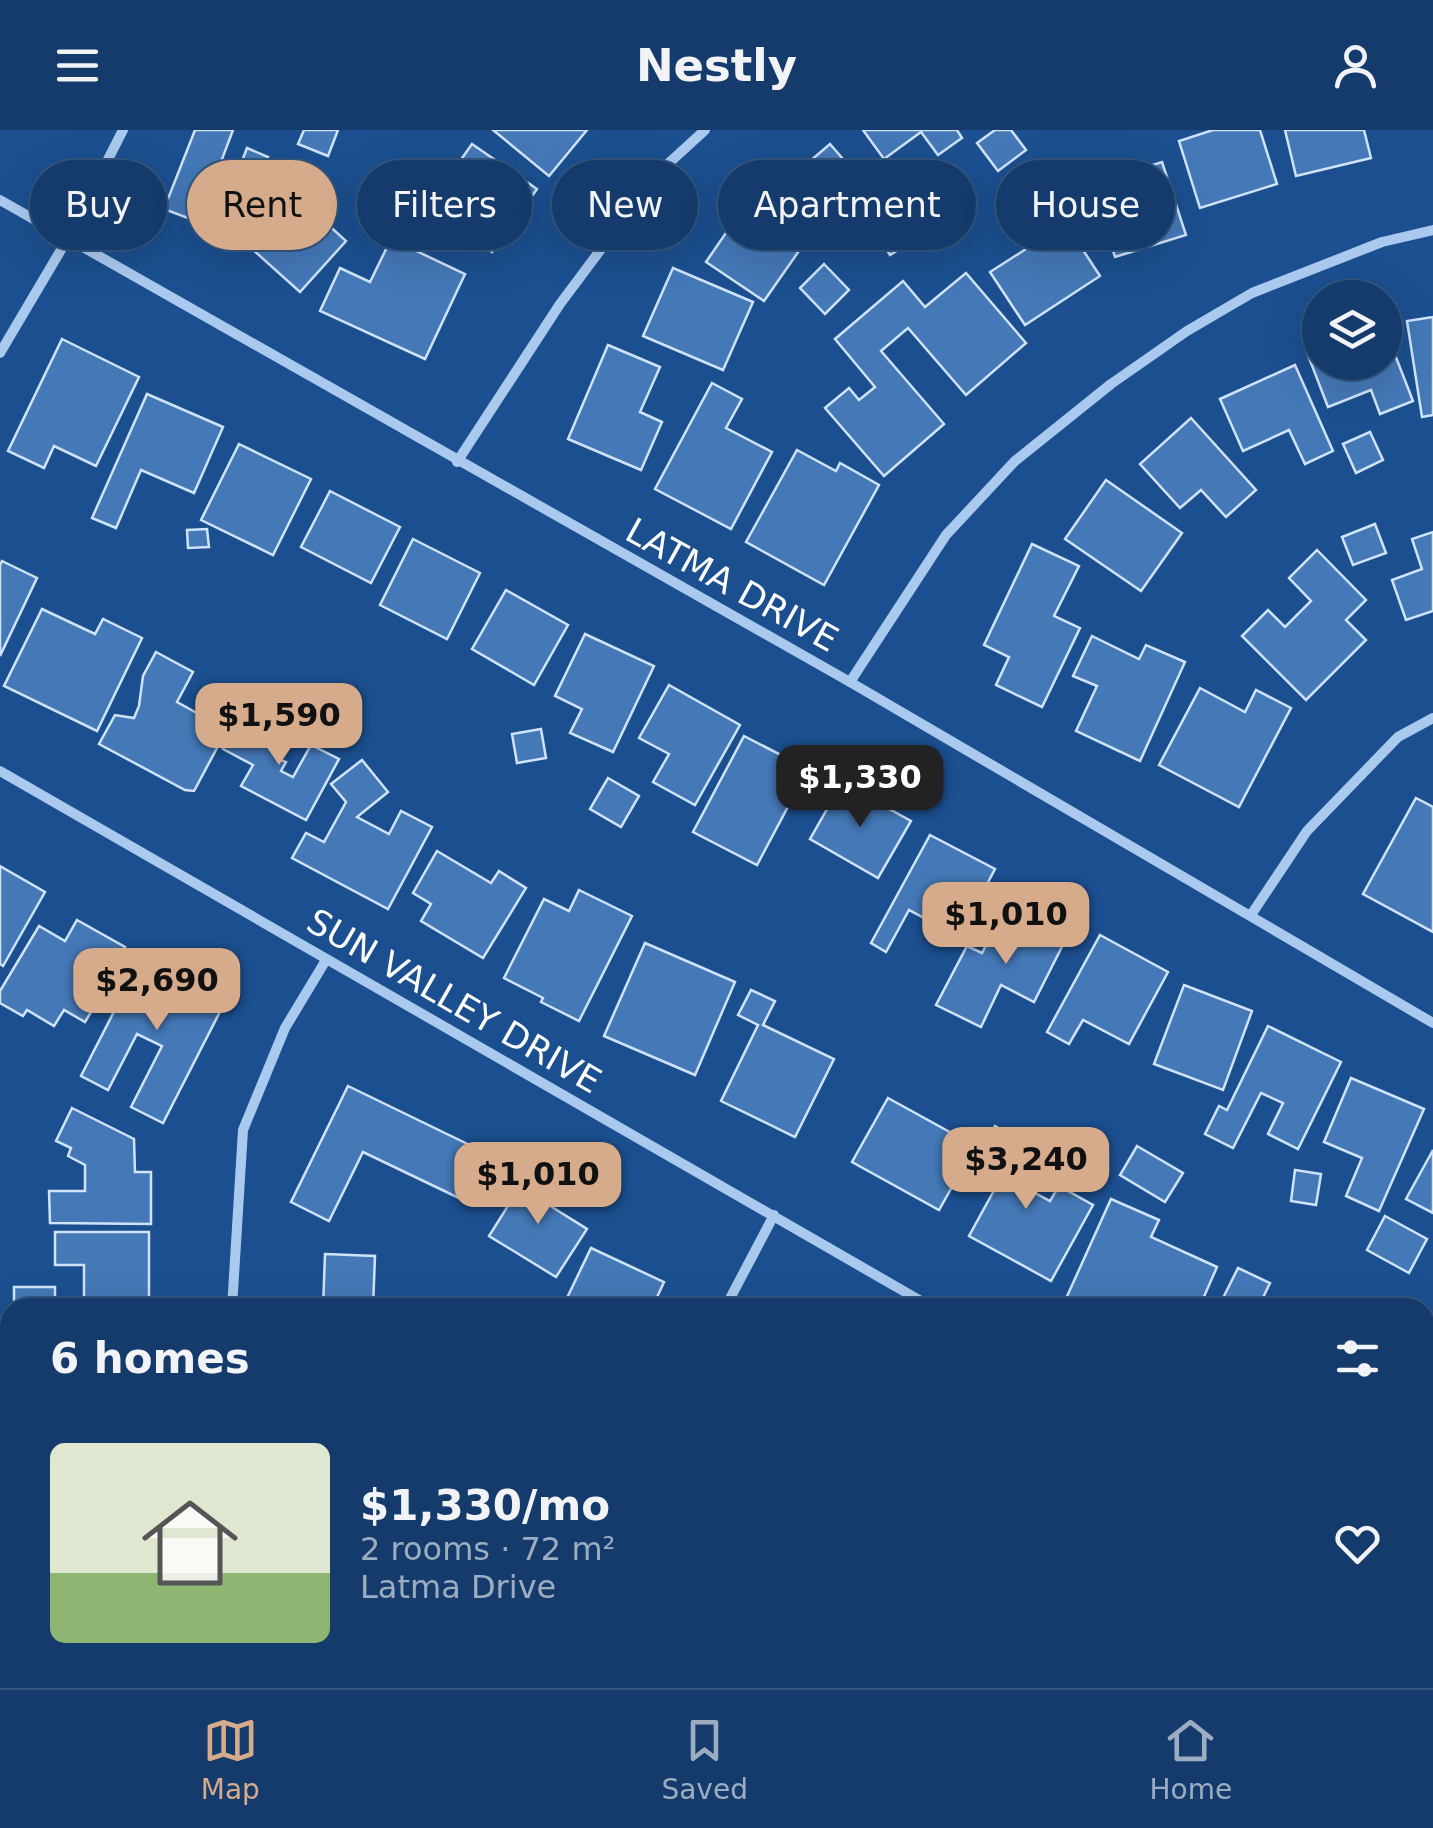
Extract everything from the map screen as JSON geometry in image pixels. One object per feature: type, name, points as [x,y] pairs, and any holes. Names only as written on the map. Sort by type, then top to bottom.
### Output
[{"type":"street","points":[[108,160],[123,130]]},
{"type":"street","points":[[457,462],[560,304],[647,187],[704,130]]},
{"type":"street","name":"LATMA DRIVE","points":[[0,200],[30,217]]},
{"type":"street","points":[[850,682],[946,536],[1015,461],[1111,384],[1252,292],[1382,242],[1433,230]]},
{"type":"street","points":[[0,353],[61,250]]},
{"type":"street","name":"LATMA DRIVE","points":[[89,250],[850,682],[1433,1023]]},
{"type":"street","points":[[1251,915],[1307,832],[1398,737],[1433,718]]},
{"type":"street","name":"SUN VALLEY DRIVE","points":[[0,771],[917,1298]]},
{"type":"street","points":[[233,1298],[243,1130],[284,1028],[326,960]]},
{"type":"street","points":[[731,1298],[774,1214]]},
{"type":"building","points":[[195,130],[233,130],[222,160],[187,160],[187,218],[167,210]]},
{"type":"building","points":[[304,130],[338,130],[328,156],[298,144]]},
{"type":"building","points":[[493,130],[587,130],[562,160],[552,160],[549,176]]},
{"type":"building","points":[[863,130],[957,130],[962,138],[938,155],[921,132],[884,159]]},
{"type":"building","points":[[995,130],[1011,130],[1026,150],[1013,160],[996,160],[996,168],[977,143]]},
{"type":"building","points":[[1213,130],[1260,130],[1277,184],[1200,208],[1179,141]]},
{"type":"building","points":[[1285,130],[1364,130],[1371,158],[1296,176]]},
{"type":"building","points":[[472,144],[495,160],[461,160]]},
{"type":"building","points":[[830,144],[844,160],[811,160]]},
{"type":"building","points":[[247,148],[268,157],[267,160],[242,160]]},
{"type":"building","points":[[1175,202],[1186,235],[1175,238]]},
{"type":"building","points":[[337,233],[346,241],[300,292],[253,250],[337,250]]},
{"type":"building","points":[[718,244],[718,250],[800,250],[764,301],[706,262]]},
{"type":"building","points":[[386,250],[414,250],[465,274],[425,359],[320,311],[340,268],[370,282]]},
{"type":"building","points":[[1024,250],[1083,250],[1100,276],[1025,325],[990,272]]},
{"type":"building","points":[[1113,250],[1138,250],[1115,257]]},
{"type":"building","points":[[824,264],[849,290],[825,314],[800,288]]},
{"type":"building","points":[[673,268],[753,302],[723,370],[643,336]]},
{"type":"building","points":[[966,273],[1026,343],[966,395],[908,328],[881,351],[944,424],[884,476],[825,408],[849,388],[859,400],[875,387],[835,339],[903,281],[925,307]]},
{"type":"building","points":[[1433,317],[1433,415],[1422,417],[1407,321]]},
{"type":"building","points":[[62,339],[139,377],[96,466],[54,446],[44,468],[8,451]]},
{"type":"building","points":[[608,345],[660,367],[640,412],[662,422],[641,470],[568,439]]},
{"type":"building","points":[[1295,365],[1333,451],[1305,464],[1289,430],[1243,451],[1220,399]]},
{"type":"building","points":[[1402,373],[1413,401],[1380,414],[1371,390],[1328,407],[1318,380],[1402,380]]},
{"type":"building","points":[[712,383],[742,399],[726,428],[772,452],[731,529],[655,489]]},
{"type":"building","points":[[147,394],[223,427],[194,493],[141,470],[116,528],[92,518]]},
{"type":"building","points":[[1191,418],[1256,490],[1226,517],[1201,490],[1180,508],[1140,464]]},
{"type":"building","points":[[1370,432],[1383,460],[1356,473],[1343,444]]},
{"type":"building","points":[[239,444],[311,479],[273,555],[201,520]]},
{"type":"building","points":[[797,450],[836,471],[840,463],[879,485],[824,585],[746,542]]},
{"type":"building","points":[[1106,480],[1182,533],[1141,591],[1065,539]]},
{"type":"building","points":[[330,491],[400,527],[371,583],[301,547]]},
{"type":"building","points":[[1375,524],[1386,553],[1353,565],[1342,537]]},
{"type":"building","points":[[207,529],[209,547],[188,548],[187,530]]},
{"type":"building","points":[[1433,532],[1433,611],[1406,620],[1392,580],[1422,569],[1412,539]]},
{"type":"building","points":[[413,539],[480,573],[447,639],[380,605]]},
{"type":"building","points":[[1032,544],[1079,566],[1054,616],[1080,628],[1042,707],[996,685],[1009,657],[984,645]]},
{"type":"building","points":[[1317,550],[1366,600],[1346,620],[1366,640],[1306,700],[1242,636],[1268,610],[1285,627],[1311,601],[1289,578]]},
{"type":"building","points":[[2,561],[37,578],[0,656],[0,565]]},
{"type":"building","points":[[506,590],[568,625],[534,685],[472,649]]},
{"type":"building","points":[[42,609],[95,634],[103,619],[142,638],[97,731],[4,686]]},
{"type":"building","points":[[585,634],[654,666],[613,752],[570,733],[582,709],[555,696]]},
{"type":"building","points":[[1092,636],[1139,659],[1146,645],[1185,662],[1140,761],[1076,731],[1097,686],[1073,676]]},
{"type":"building","points":[[156,652],[193,672],[177,702],[197,713],[208,691],[239,707],[194,791],[185,790],[99,744],[115,715],[134,718],[143,676]]},
{"type":"building","points":[[669,685],[740,725],[695,805],[653,782],[669,754],[639,738]]},
{"type":"building","points":[[1200,688],[1245,712],[1256,690],[1291,708],[1239,807],[1159,765]]},
{"type":"building","points":[[242,713],[281,733],[276,742],[286,747],[279,759],[286,762],[281,771],[293,777],[311,745],[339,759],[306,820],[241,786],[253,765],[223,749]]},
{"type":"building","points":[[541,729],[546,758],[517,763],[512,734]]},
{"type":"building","points":[[744,736],[808,769],[757,865],[693,832]]},
{"type":"building","points":[[362,760],[388,792],[357,817],[389,834],[401,811],[432,827],[388,909],[292,858],[306,833],[324,842],[346,802],[331,784]]},
{"type":"building","points":[[608,778],[639,796],[621,827],[590,809]]},
{"type":"building","points":[[842,783],[911,821],[878,878],[810,839]]},
{"type":"building","points":[[1416,798],[1433,807],[1433,932],[1363,894]]},
{"type":"building","points":[[930,835],[995,869],[959,937],[909,910],[886,952],[871,943]]},
{"type":"building","points":[[437,851],[491,883],[499,871],[526,888],[483,958],[421,921],[431,904],[413,893]]},
{"type":"building","points":[[0,866],[45,892],[3,966],[0,964]]},
{"type":"building","points":[[579,890],[632,916],[579,1021],[504,978],[544,899],[569,911]]},
{"type":"building","points":[[1047,904],[1076,919],[1034,1002],[1001,985],[981,1027],[936,1005],[967,946],[982,953],[996,926],[1027,941]]},
{"type":"building","points":[[77,920],[125,947],[115,963],[119,966],[85,1022],[64,1010],[54,1026],[27,1010],[23,1016],[0,1003],[0,991],[39,926],[65,941]]},
{"type":"building","points":[[1100,935],[1168,972],[1129,1044],[1083,1020],[1069,1044],[1047,1032]]},
{"type":"building","points":[[645,943],[735,982],[695,1075],[604,1036]]},
{"type":"building","points":[[143,955],[227,998],[163,1123],[131,1107],[162,1046],[137,1034],[108,1090],[81,1076]]},
{"type":"building","points":[[1184,985],[1252,1011],[1223,1090],[1154,1064]]},
{"type":"building","points":[[751,990],[775,1001],[763,1025],[834,1059],[795,1137],[721,1101],[758,1025],[738,1015]]},
{"type":"building","points":[[1268,1026],[1341,1062],[1298,1149],[1268,1134],[1283,1103],[1261,1093],[1233,1148],[1205,1134],[1219,1106],[1227,1110]]},
{"type":"building","points":[[1351,1078],[1424,1109],[1379,1211],[1346,1196],[1362,1158],[1324,1142]]},
{"type":"building","points":[[348,1086],[484,1152],[461,1199],[363,1152],[329,1221],[291,1202]]},
{"type":"building","points":[[888,1098],[975,1146],[939,1210],[852,1162]]},
{"type":"building","points":[[72,1108],[134,1139],[135,1172],[151,1172],[151,1224],[50,1223],[49,1191],[85,1191],[85,1165],[68,1156],[71,1148],[56,1141]]},
{"type":"building","points":[[995,1126],[1032,1147],[1013,1181],[1050,1201],[1059,1186],[1093,1205],[1051,1281],[969,1236],[1003,1174],[977,1159]]},
{"type":"building","points":[[1137,1146],[1183,1173],[1165,1202],[1120,1175]]},
{"type":"building","points":[[1433,1150],[1433,1213],[1406,1199]]},
{"type":"building","points":[[1295,1170],[1321,1174],[1316,1205],[1291,1201]]},
{"type":"building","points":[[528,1174],[560,1194],[552,1207],[587,1229],[556,1277],[489,1236]]},
{"type":"building","points":[[1111,1199],[1159,1220],[1151,1237],[1217,1267],[1203,1298],[1066,1298]]},
{"type":"building","points":[[1385,1216],[1427,1239],[1409,1273],[1367,1250]]},
{"type":"building","points":[[55,1232],[149,1232],[149,1298],[84,1298],[84,1265],[55,1265]]},
{"type":"building","points":[[591,1248],[664,1282],[657,1298],[567,1298]]},
{"type":"building","points":[[325,1254],[375,1256],[373,1298],[323,1298]]},
{"type":"building","points":[[1238,1268],[1270,1283],[1263,1298],[1223,1298]]},
{"type":"building","points":[[14,1287],[55,1287],[55,1298],[14,1298]]}]
